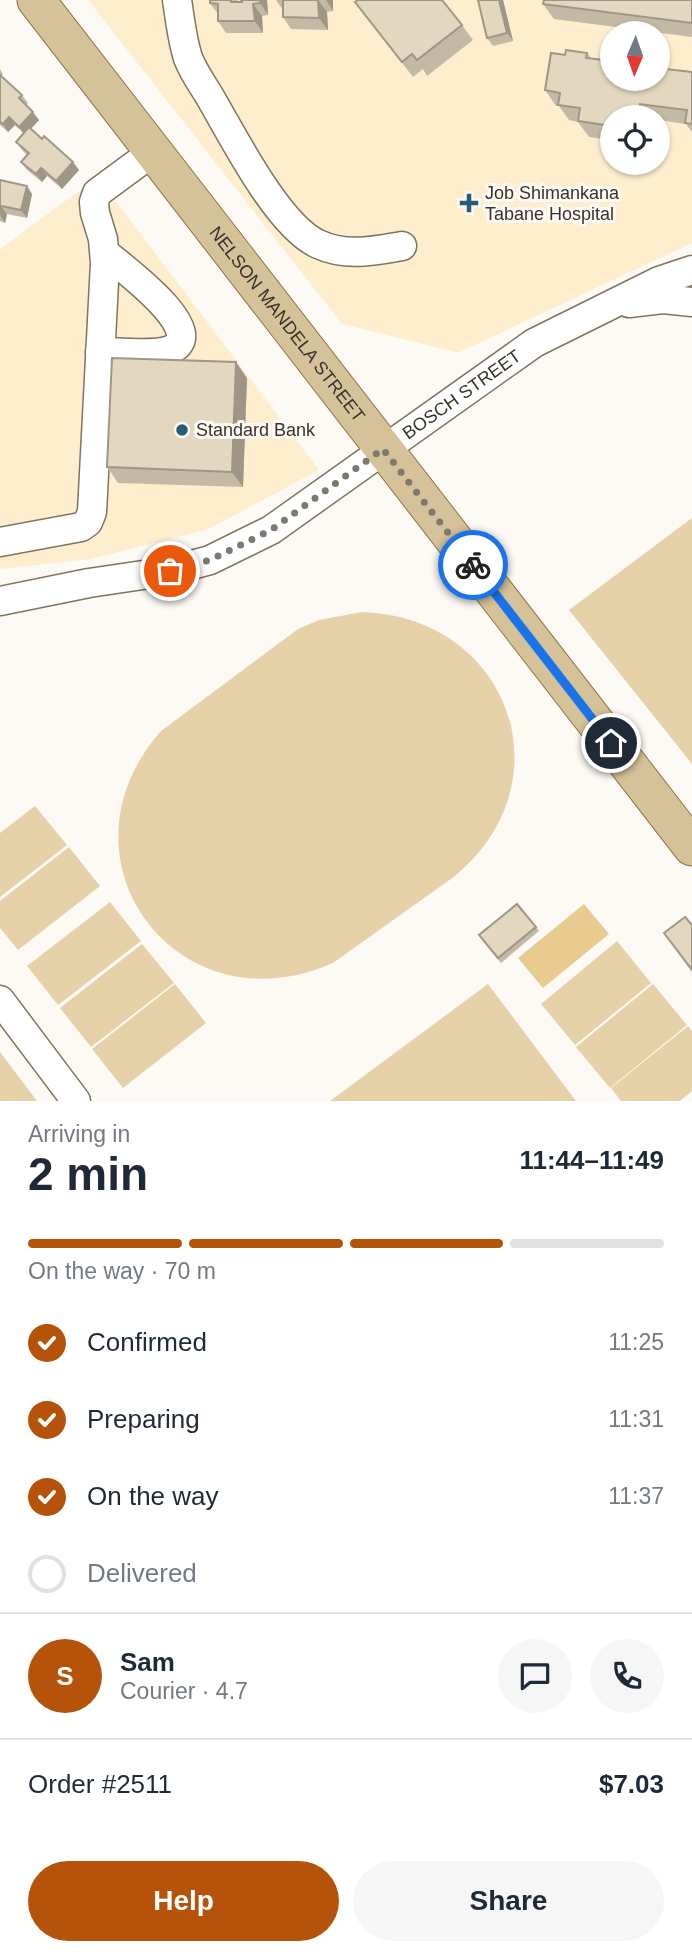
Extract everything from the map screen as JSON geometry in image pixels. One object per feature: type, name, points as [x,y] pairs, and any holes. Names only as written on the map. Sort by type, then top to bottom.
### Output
[{"type":"main road","name":"NELSON MANDELA STREET","points":[[40,1],[692,847]]},
{"type":"street","points":[[177,0],[181,33],[189,60],[241,150],[284,215],[314,242],[336,251],[362,252],[402,246]]},
{"type":"street","points":[[0,542],[73,529],[88,522],[92,512],[105,253],[94,202],[97,193],[154,151]]},
{"type":"street","points":[[100,352],[171,350],[180,342],[183,332],[166,306],[105,253]]},
{"type":"street","name":"BOSCH STREET","points":[[0,601],[89,583],[170,571],[210,560],[271,530],[534,343],[659,281],[692,270]]},
{"type":"street","points":[[609,306],[663,299],[692,302]]},
{"type":"street","points":[[0,1000],[76,1101]]},
{"type":"shaded area","name":"Job Shimankana Tabane Hospital","points":[[88,0],[692,0],[692,243],[458,353],[342,324]]},
{"type":"shaded area","points":[[98,177],[319,470],[209,529],[91,559],[0,569],[0,249]]},
{"type":"shaded area","points":[[692,518],[692,764],[569,610]]},
{"type":"shaded area","points":[[362,612],[413,621],[455,642],[486,673],[506,710],[514,752],[509,795],[490,838],[455,876],[333,963],[276,978],[225,974],[181,954],[146,921],[125,879],[118,831],[130,781],[161,731],[298,629],[319,620]]},
{"type":"shaded area","points":[[35,806],[67,845],[0,897],[0,833]]},
{"type":"shaded area","points":[[69,847],[100,886],[18,950],[0,928],[0,901]]},
{"type":"shaded area","points":[[110,902],[141,941],[58,1005],[27,966]]},
{"type":"shaded area","points":[[584,904],[609,934],[543,988],[518,958]]},
{"type":"shaded area","points":[[617,941],[651,983],[575,1045],[541,1004]]},
{"type":"shaded area","points":[[142,944],[174,983],[91,1047],[60,1008]]},
{"type":"shaded area","points":[[175,984],[206,1023],[123,1088],[92,1049]]},
{"type":"shaded area","points":[[488,984],[576,1101],[330,1101]]},
{"type":"shaded area","points":[[653,984],[687,1025],[610,1088],[576,1047]]},
{"type":"shaded area","points":[[688,1026],[692,1031],[692,1091],[680,1101],[621,1101],[611,1088]]},
{"type":"shaded area","points":[[0,1052],[37,1101],[0,1101]]},
{"type":"building","points":[[210,0],[260,0],[260,3],[253,4],[255,21],[218,21],[218,4],[210,3]]},
{"type":"building","points":[[283,0],[318,0],[319,18],[283,17]]},
{"type":"building","points":[[442,0],[462,25],[417,60],[412,54],[402,62],[355,2]]},
{"type":"building","points":[[478,0],[499,0],[507,33],[487,38]]},
{"type":"building","points":[[544,0],[692,0],[692,23],[543,4]]},
{"type":"building","points":[[566,50],[587,53],[586,58],[600,60],[600,91],[670,91],[670,69],[692,72],[692,124],[685,123],[687,110],[670,108],[670,105],[640,104],[600,105],[600,124],[578,121],[580,108],[558,105],[560,93],[545,90],[551,53],[565,55]]},
{"type":"building","points":[[0,75],[22,95],[19,98],[33,112],[19,127],[9,117],[3,124],[0,122]]},
{"type":"building","points":[[29,127],[42,139],[44,136],[73,162],[56,181],[41,168],[36,174],[21,162],[29,153],[16,142]]},
{"type":"building","points":[[0,180],[27,186],[21,210],[1,206],[0,212]]},
{"type":"building","name":"Standard Bank","points":[[112,358],[236,362],[232,472],[107,467]]},
{"type":"building","points":[[517,904],[536,927],[498,958],[479,935]]},
{"type":"building","points":[[685,917],[692,925],[692,970],[664,933]]},
{"type":"way so far","points":[[170,571],[210,560],[271,530],[383,449],[473,565]]},
{"type":"place","name":"Job Shimankana Tabane Hospital","points":[[469,203]]},
{"type":"place","name":"Standard Bank","points":[[182,430]]},
{"type":"route","points":[[473,565],[611,743]]}]
